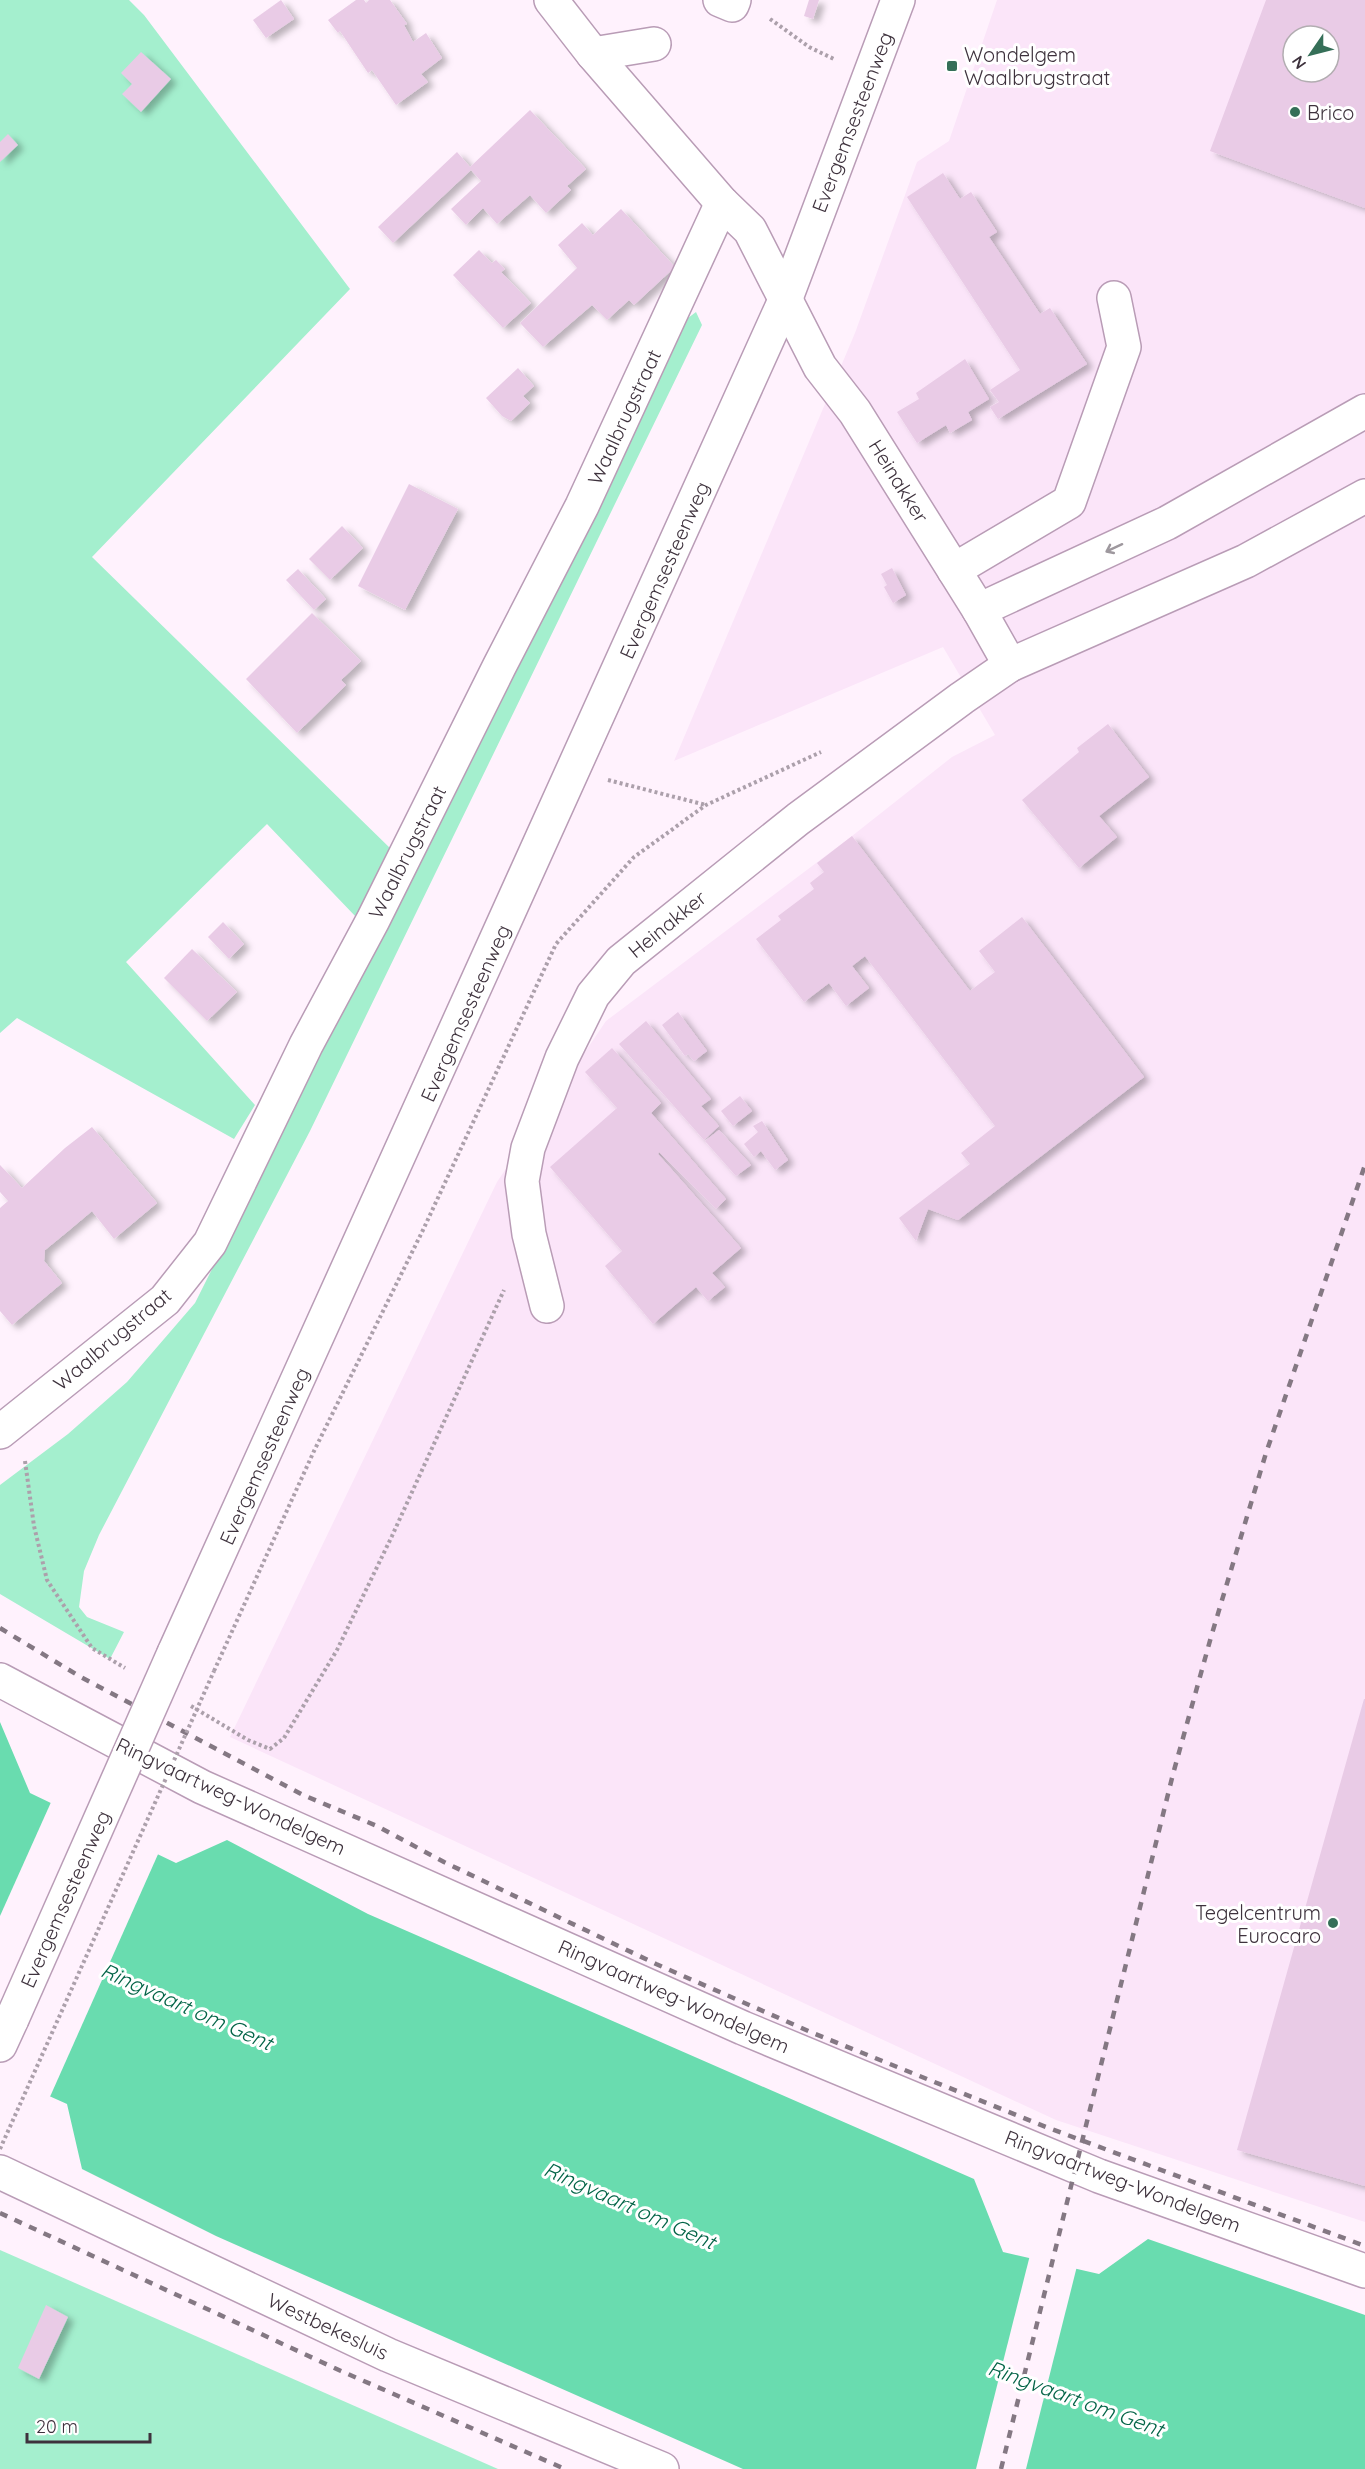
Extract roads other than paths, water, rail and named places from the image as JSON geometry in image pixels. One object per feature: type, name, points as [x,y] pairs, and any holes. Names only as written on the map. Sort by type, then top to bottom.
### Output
[{"type":"street","points":[[551,0],[593,54],[722,203],[750,230],[786,298]]},
{"type":"street","points":[[720,0],[732,5],[734,0]]},
{"type":"street","name":"Evergemsesteenweg","points":[[6,2032],[174,1653],[786,298],[898,0]]},
{"type":"street","points":[[593,54],[654,44]]},
{"type":"street","name":"Waalbrugstraat","points":[[10,1424],[165,1300],[210,1243],[306,1045],[373,920],[582,506],[722,203]]},
{"type":"street","name":"Heinakker","points":[[786,298],[820,367],[855,412],[979,610],[1010,665]]},
{"type":"street","points":[[954,570],[1069,502],[1124,347],[1114,298]]},
{"type":"street","points":[[979,610],[1167,523],[1365,411]]},
{"type":"street","name":"Heinakker","points":[[547,1306],[529,1234],[522,1181],[528,1148],[562,1058],[593,995],[621,961],[798,819],[1010,665],[1246,561],[1365,496]]},
{"type":"street","name":"Ringvaartweg-Wondelgem","points":[[0,1680],[202,1787],[743,2028],[1099,2176],[1365,2271]]},
{"type":"street","name":"Westbekesluis","points":[[0,2172],[388,2355],[662,2469]]},
{"type":"water","name":"Ringvaart om Gent","points":[[0,1722],[30,1793],[176,1863],[227,1840],[368,1914],[974,2179],[1003,2252],[1099,2274],[1148,2239],[1365,2315],[1365,2469],[743,2469],[216,2236],[82,2169],[67,2104],[0,2074]]},
{"type":"railway","points":[[1001,2469],[1173,1774],[1211,1637],[1266,1453],[1365,1165]]},
{"type":"railway","points":[[0,1628],[79,1676],[303,1795],[377,1826],[444,1862],[656,1964],[813,2033],[1046,2127],[1365,2246]]},
{"type":"railway","points":[[0,2213],[341,2371],[565,2469]]},
{"type":"place","name":"Wondelgem Waalbrugstraat","points":[[952,66]]},
{"type":"place","name":"Brico","points":[[1295,112]]},
{"type":"place","name":"Tegelcentrum Eurocaro","points":[[1333,1923]]}]
